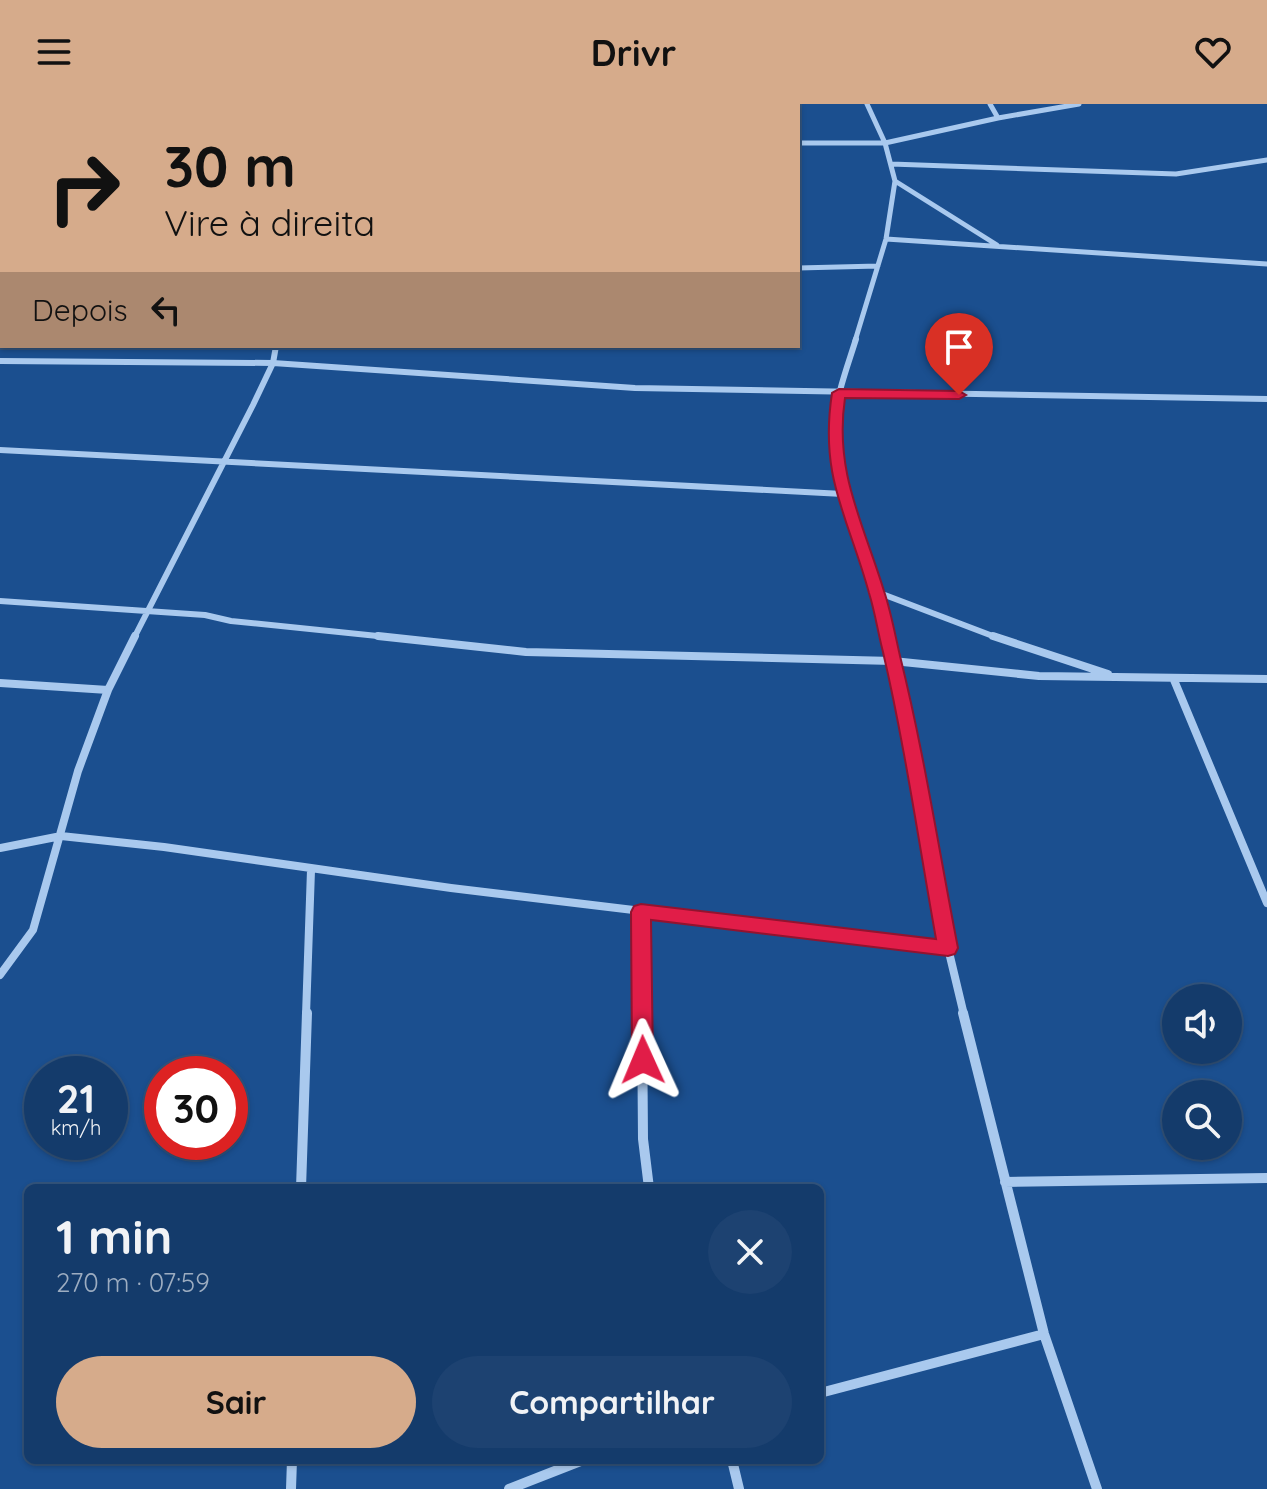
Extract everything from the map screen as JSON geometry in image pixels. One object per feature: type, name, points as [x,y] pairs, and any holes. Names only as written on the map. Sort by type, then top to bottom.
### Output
[{"type":"street","points":[[867,104],[885,143],[895,181],[886,239],[839,393],[834,427],[835,461],[843,494],[877,592],[948,948],[1005,1182],[1044,1334],[1097,1489]]},
{"type":"street","points":[[990,104],[998,118]]},
{"type":"street","points":[[800,143],[885,143],[1079,104]]},
{"type":"street","points":[[891,164],[1176,174],[1267,160]]},
{"type":"street","points":[[895,181],[1001,248]]},
{"type":"street","points":[[886,239],[1267,264]]},
{"type":"street","points":[[800,268],[878,266]]},
{"type":"street","points":[[0,975],[33,930],[78,771],[108,690],[273,363],[276,348]]},
{"type":"street","points":[[0,361],[273,363],[568,386],[1267,399]]},
{"type":"street","points":[[0,450],[843,494]]},
{"type":"street","points":[[877,592],[1007,642],[1120,678]]},
{"type":"street","points":[[0,601],[150,611],[526,652],[893,661],[1039,676],[1267,679]]},
{"type":"street","points":[[1174,680],[1267,903]]},
{"type":"street","points":[[0,683],[108,690]]},
{"type":"street","points":[[0,848],[61,836],[164,847],[311,870],[641,912],[948,948]]},
{"type":"street","points":[[301,1184],[311,870]]},
{"type":"street","points":[[641,912],[643,1139],[649,1184]]},
{"type":"street","points":[[1005,1182],[1267,1178]]},
{"type":"street","points":[[824,1392],[1044,1334]]},
{"type":"street","points":[[291,1489],[292,1464]]},
{"type":"street","points":[[509,1489],[573,1464]]},
{"type":"street","points":[[733,1464],[739,1489]]},
{"type":"route","points":[[643,1060],[641,912],[948,948],[893,661],[877,592],[843,494],[835,461],[834,427],[839,393],[959,395]]}]
